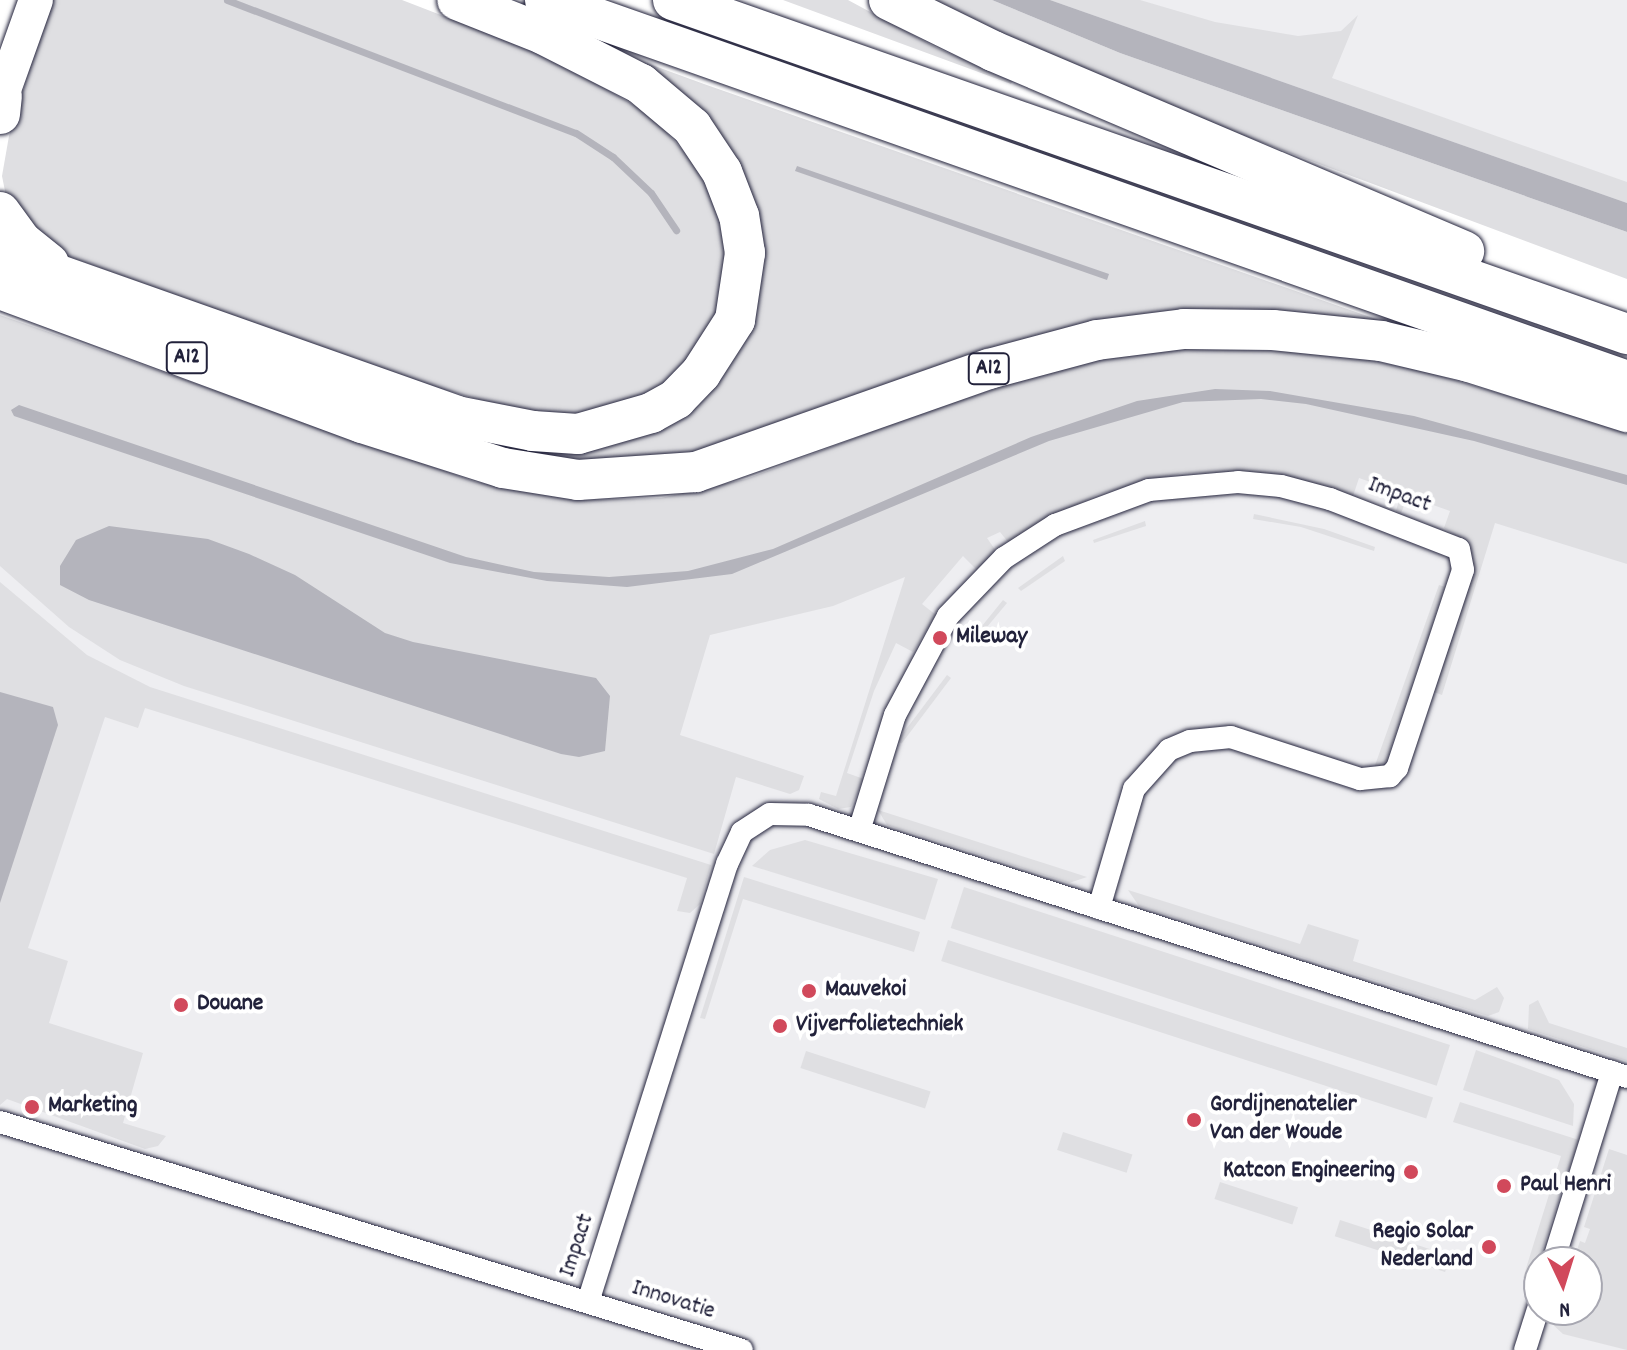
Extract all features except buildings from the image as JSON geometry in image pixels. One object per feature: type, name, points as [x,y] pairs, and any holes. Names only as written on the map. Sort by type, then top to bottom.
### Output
[{"type":"highway","name":"A12","points":[[0,254],[58,272],[457,416],[518,428],[578,434],[621,425],[676,399],[721,347],[735,320],[745,253],[739,216],[722,172],[692,127],[641,84],[543,34],[457,0]]},
{"type":"highway","points":[[545,0],[1627,381]]},
{"type":"highway","points":[[673,0],[1627,334]]},
{"type":"highway","points":[[889,0],[1007,57],[1627,320]]},
{"type":"highway","name":"A12","points":[[0,212],[21,241],[58,272]]},
{"type":"highway","name":"A12","points":[[4,293],[362,423],[503,468],[578,480],[696,472],[989,369],[1097,340],[1184,329],[1273,330],[1381,341],[1469,362],[1627,412]]},
{"type":"main road","points":[[1,103],[36,0]]},
{"type":"street","name":"Impact","points":[[859,831],[895,715],[948,616],[1004,558],[1055,525],[1149,490],[1238,482],[1281,486],[1330,499],[1459,549],[1463,570],[1397,768],[1390,776],[1360,779],[1231,737],[1212,736],[1180,745],[1155,762],[1134,789],[1099,908]]},
{"type":"street","name":"Impact","points":[[0,1122],[588,1302],[734,844],[753,822],[786,811],[859,831],[1619,1074]]},
{"type":"street","points":[[1559,1246],[1619,1074]]},
{"type":"street","name":"Innovatie","points":[[588,1302],[742,1350]]},
{"type":"street","points":[[1525,1350],[1533,1326]]},
{"type":"shaded area","points":[[51,0],[402,0],[552,58],[651,115],[695,164],[714,196],[726,256],[718,309],[706,338],[672,378],[646,396],[572,416],[508,408],[421,383],[62,254],[42,243],[6,196],[2,176],[9,136]]},
{"type":"shaded area","points":[[783,0],[848,0],[937,48],[1013,80],[1011,84]]},
{"type":"shaded area","points":[[917,0],[992,0],[1120,53],[1627,232],[1627,279],[1231,131]]},
{"type":"shaded area","points":[[992,0],[1050,0],[1627,203],[1627,232],[1120,53]]},
{"type":"shaded area","points":[[1021,0],[1627,0],[1627,219]]},
{"type":"shaded area","points":[[1050,0],[1140,0],[1215,22],[1298,36],[1341,31],[1358,15],[1332,78],[1627,182],[1627,203]]},
{"type":"shaded area","points":[[589,42],[1536,375],[1229,319],[758,443],[632,465],[560,459],[463,434],[499,436],[689,403],[751,223]]},
{"type":"shaded area","points":[[797,166],[1109,274],[1107,280],[795,171]]},
{"type":"shaded area","points":[[0,315],[476,482],[577,500],[661,498],[746,479],[940,406],[1074,364],[1171,348],[1336,353],[1427,372],[1627,431],[1627,564],[1495,523],[1442,695],[1434,692],[1473,560],[1464,541],[1444,528],[1450,511],[1408,496],[1401,513],[1396,511],[1401,493],[1359,478],[1353,496],[1242,472],[1182,473],[1098,494],[1008,542],[1000,532],[987,538],[996,551],[977,570],[963,556],[922,604],[936,615],[913,652],[896,643],[874,691],[847,773],[864,779],[851,807],[838,809],[819,799],[821,792],[836,796],[905,577],[833,606],[710,635],[680,735],[804,776],[799,790],[790,794],[736,777],[714,854],[184,686],[120,660],[69,627],[0,566]]},
{"type":"shaded area","points":[[1215,389],[1270,391],[1414,416],[1627,475],[1627,485],[1474,441],[1306,404],[1261,399],[1183,402],[1049,441],[732,574],[627,587],[547,581],[450,563],[14,416],[11,410],[19,405],[466,557],[534,572],[609,577],[688,571],[773,549],[1031,437],[1137,401]]},
{"type":"shaded area","points":[[0,404],[413,546],[1055,435],[1627,478],[1627,1350],[0,1350]]},
{"type":"shaded area","points":[[1254,514],[1324,529],[1375,547],[1374,551],[1301,527],[1253,519]]},
{"type":"shaded area","points":[[1145,521],[1146,526],[1094,543],[1093,540]]},
{"type":"shaded area","points":[[109,526],[208,539],[249,554],[295,575],[385,633],[413,642],[596,678],[610,696],[605,751],[579,757],[561,754],[89,600],[60,585],[60,566],[76,540]]},
{"type":"shaded area","points":[[1063,556],[1065,561],[1021,591],[1018,588]]},
{"type":"shaded area","points":[[0,582],[87,655],[150,687],[711,865],[700,904],[690,913],[677,911],[687,878],[145,708],[138,728],[105,717],[28,948],[68,961],[49,1023],[143,1053],[123,1123],[166,1136],[158,1146],[145,1149],[7,1099],[0,1105]]},
{"type":"shaded area","points":[[1439,585],[1445,587],[1387,760],[1373,771]]},
{"type":"shaded area","points":[[1003,600],[1007,603],[972,645],[969,642]]},
{"type":"shaded area","points":[[947,675],[951,678],[902,743],[898,740]]},
{"type":"shaded area","points":[[0,692],[53,707],[58,725],[0,903]]},
{"type":"shaded area","points":[[878,810],[1087,877],[1069,883],[887,825]]},
{"type":"shaded area","points":[[805,840],[938,879],[925,920],[752,866],[770,850]]},
{"type":"shaded area","points":[[744,877],[920,932],[914,952],[743,899],[705,1019],[700,1018]]},
{"type":"shaded area","points":[[964,887],[1450,1045],[1437,1086],[951,928]]},
{"type":"shaded area","points":[[1128,890],[1300,944],[1308,924],[1359,940],[1353,961],[1475,1000],[1497,987],[1504,998],[1499,1012],[1488,1016],[1139,906]]},
{"type":"shaded area","points":[[948,940],[1433,1098],[1426,1119],[941,961]]},
{"type":"shaded area","points":[[1538,1000],[1549,1023],[1627,1048],[1627,1061],[1528,1029],[1529,1005]]},
{"type":"shaded area","points":[[1476,1050],[1559,1080],[1574,1104],[1573,1126],[1463,1090]]},
{"type":"shaded area","points":[[806,1051],[931,1091],[925,1109],[800,1068]]},
{"type":"shaded area","points":[[1460,1102],[1579,1140],[1543,1246],[1533,1246],[1561,1156],[1453,1122]]},
{"type":"shaded area","points":[[1063,1132],[1132,1155],[1127,1173],[1057,1150]]},
{"type":"shaded area","points":[[1609,1149],[1627,1155],[1627,1350],[1563,1334],[1554,1326],[1603,1326],[1603,1246],[1578,1246],[1580,1241],[1585,1243],[1590,1229],[1584,1227]]},
{"type":"shaded area","points":[[1220,1182],[1298,1207],[1292,1224],[1214,1199]]},
{"type":"shaded area","points":[[1340,1220],[1450,1256],[1445,1272],[1335,1236]]},
{"type":"waterway","points":[[227,0],[576,133],[613,157],[651,193],[676,230]]},
{"type":"place","name":"Mileway","points":[[940,638]]},
{"type":"place","name":"Mauvekoi","points":[[809,991]]},
{"type":"place","name":"Douane","points":[[181,1005]]},
{"type":"place","name":"Vijverfolietechniek","points":[[780,1026]]},
{"type":"place","name":"Marketing","points":[[32,1107]]},
{"type":"place","name":"Gordijnenatelier Van der Woude","points":[[1194,1120]]},
{"type":"place","name":"Katcon Engineering","points":[[1411,1172]]},
{"type":"place","name":"Paul Henri","points":[[1504,1186]]},
{"type":"place","name":"Regio Solar Nederland","points":[[1489,1247]]}]
